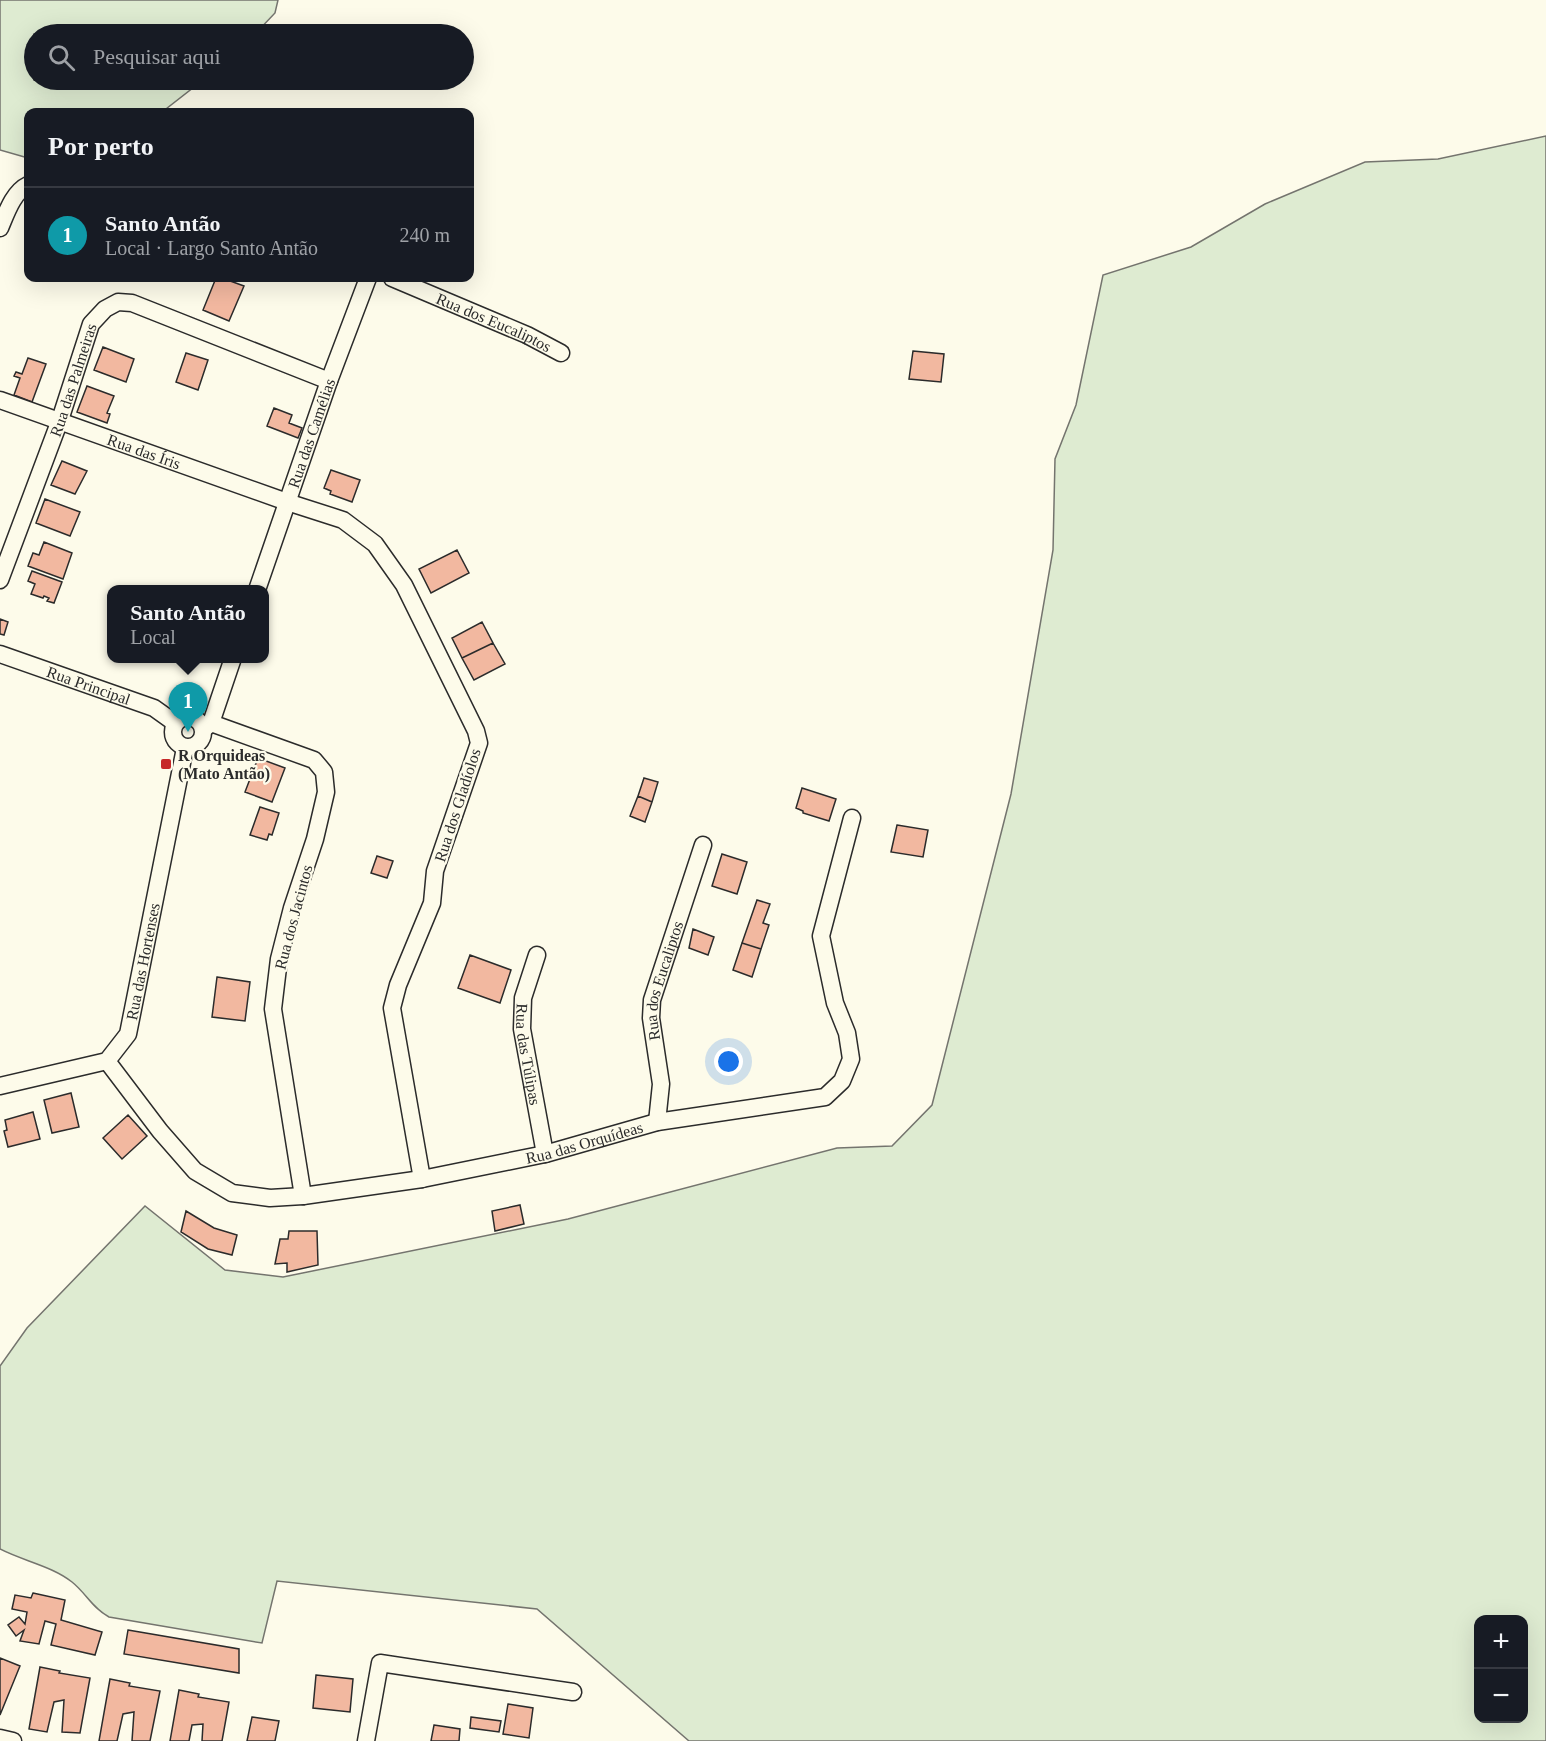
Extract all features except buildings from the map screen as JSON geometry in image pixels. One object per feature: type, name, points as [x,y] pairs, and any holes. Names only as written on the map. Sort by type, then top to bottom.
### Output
[{"type":"street","points":[[0,228],[9,207],[24,187]]},
{"type":"street","name":"Rua das Camélias","points":[[259,585],[329,381],[366,282]]},
{"type":"street","name":"Rua dos Eucaliptos","points":[[401,282],[561,352]]},
{"type":"street","name":"Rua das Palmeiras","points":[[0,580],[60,420],[91,324],[105,309],[118,302],[132,303],[329,381]]},
{"type":"street","name":"Rua das Íris","points":[[0,400],[287,502]]},
{"type":"street","name":"Rua dos Gladíolos","points":[[287,502],[343,520],[375,544],[404,585],[476,731],[478,743],[435,871],[432,903],[398,984],[392,1008],[422,1179]]},
{"type":"street","name":"Rua Principal","points":[[0,654],[154,708],[175,723]]},
{"type":"street","points":[[207,726],[191,717],[182,718],[175,723],[172,733],[176,743],[185,748],[195,746],[202,739],[207,726],[231,663]]},
{"type":"street","name":"Rua dos Jacintos","points":[[207,726],[314,760],[324,772],[326,792],[315,839],[292,908],[279,959],[273,1009],[303,1196]]},
{"type":"street","name":"Rua das Hortenses","points":[[107,1061],[128,1034],[185,748]]},
{"type":"street","name":"Rua das Orquídeas","points":[[107,1061],[160,1131],[195,1171],[232,1193],[270,1198],[303,1196],[422,1179],[545,1154],[657,1122],[825,1097],[842,1081],[851,1059],[847,1033],[835,1003],[821,936],[852,818]]},
{"type":"street","name":"Rua dos Eucaliptos","points":[[657,1122],[661,1084],[651,1018],[652,1000],[703,845]]},
{"type":"street","name":"Rua das Túlipas","points":[[537,955],[523,998],[522,1029],[545,1154]]},
{"type":"street","points":[[0,1086],[107,1061]]},
{"type":"street","points":[[366,1741],[380,1663],[573,1692]]},
{"type":"street","points":[[0,1738],[13,1741]]},
{"type":"green space","points":[[0,0],[278,0],[275,13],[265,24],[24,24],[24,90],[190,90],[167,108],[24,108],[24,157],[0,150]]},
{"type":"green space","points":[[1546,136],[1546,1741],[689,1741],[537,1609],[277,1581],[262,1643],[109,1617],[64,1576],[0,1549],[0,1366],[27,1328],[145,1206],[225,1270],[283,1277],[568,1219],[837,1148],[892,1146],[932,1105],[1011,794],[1053,550],[1055,459],[1076,405],[1103,275],[1191,247],[1265,204],[1365,162],[1438,159]]},
{"type":"place","name":"Santo Antão","points":[[188,732]]},
{"type":"place","name":"R Orquideas (Mato Antão)","points":[[166,764]]}]
